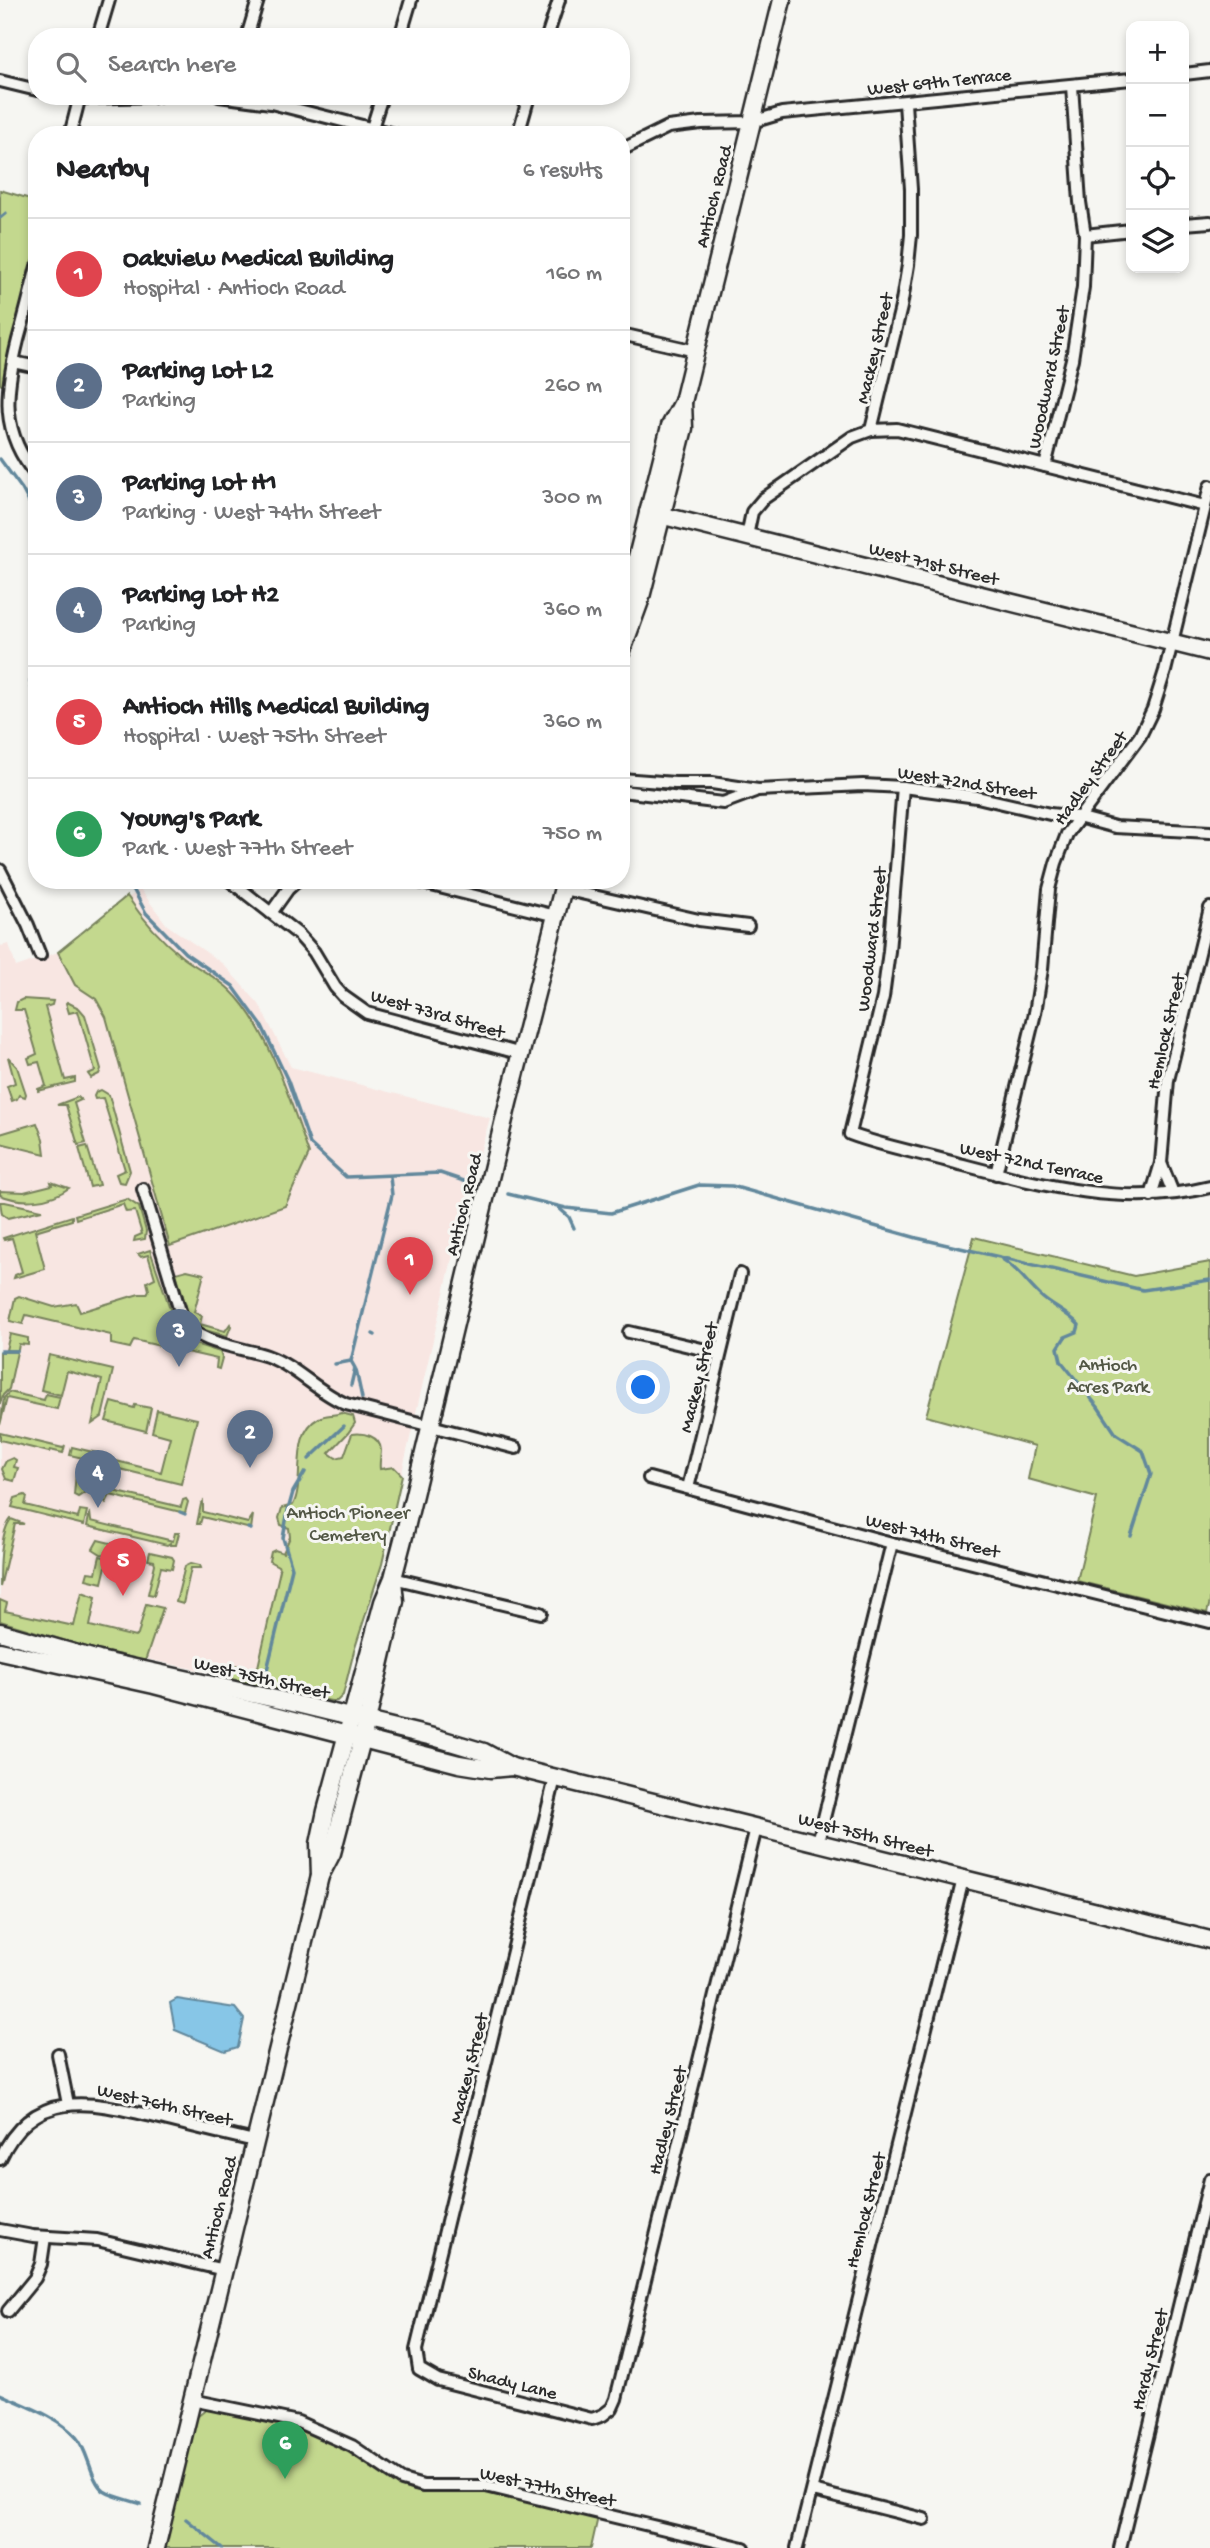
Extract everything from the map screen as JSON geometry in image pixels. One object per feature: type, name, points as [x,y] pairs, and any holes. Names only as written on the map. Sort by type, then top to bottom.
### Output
[{"type":"main road","name":"Antioch Road","points":[[630,591],[655,513],[670,424],[683,402],[782,0]]},
{"type":"main road","name":"West 71st Street","points":[[655,513],[1210,652]]},
{"type":"main road","name":"Antioch Road","points":[[156,2548],[320,1876],[332,1853],[359,1719],[394,1601],[393,1578],[563,889]]},
{"type":"main road","name":"West 75th Street","points":[[0,1632],[99,1660],[359,1719],[484,1752],[512,1767],[555,1778],[1210,1940]]},
{"type":"main road","name":"West 75th Street","points":[[0,1651],[154,1685],[355,1738],[490,1769],[512,1767]]},
{"type":"street","points":[[101,28],[109,0]]},
{"type":"street","points":[[250,28],[258,0]]},
{"type":"street","points":[[403,28],[411,0]]},
{"type":"street","points":[[550,28],[559,0]]},
{"type":"street","points":[[1189,73],[1210,71]]},
{"type":"street","name":"West 69th Terrace","points":[[630,146],[668,127],[681,125],[752,122],[782,113],[1126,80]]},
{"type":"street","points":[[0,81],[28,88]]},
{"type":"street","name":"Woodward Street","points":[[1045,466],[1079,325],[1085,235],[1080,202],[1072,86]]},
{"type":"street","name":"Mackey Street","points":[[747,536],[752,512],[764,499],[852,437],[871,429],[901,307],[909,255],[911,189],[905,103]]},
{"type":"street","points":[[72,126],[78,105]]},
{"type":"street","points":[[279,105],[364,126]]},
{"type":"street","points":[[373,126],[379,105]]},
{"type":"street","points":[[520,126],[526,105]]},
{"type":"street","points":[[1189,224],[1210,222]]},
{"type":"street","points":[[1085,235],[1126,231]]},
{"type":"street","points":[[28,302],[8,383],[7,410],[16,446],[28,463]]},
{"type":"street","points":[[630,336],[696,351]]},
{"type":"street","points":[[13,362],[28,365]]},
{"type":"street","points":[[871,429],[897,429],[1205,506]]},
{"type":"street","name":"Hadley Street","points":[[996,1174],[1035,1013],[1049,889],[1067,834],[1140,736],[1160,691],[1210,486]]},
{"type":"street","name":"West 72nd Street","points":[[630,780],[712,783],[758,790],[863,785],[903,787],[977,797],[1115,827],[1210,832]]},
{"type":"street","name":"Woodward Street","points":[[850,1134],[875,1034],[887,970],[903,787]]},
{"type":"street","name":"West 72nd Street","points":[[630,792],[723,803],[758,790]]},
{"type":"street","points":[[0,870],[40,955]]},
{"type":"street","points":[[240,889],[271,913],[288,889]]},
{"type":"street","points":[[447,889],[556,916]]},
{"type":"street","points":[[579,889],[699,920],[748,926]]},
{"type":"street","name":"Hemlock Street","points":[[1151,1196],[1161,1163],[1168,1080],[1210,908]]},
{"type":"street","name":"West 73rd Street","points":[[271,913],[299,934],[314,952],[335,987],[346,999],[367,1013],[522,1054]]},
{"type":"street","name":"West 72nd Terrace","points":[[850,1134],[996,1174],[1096,1194],[1151,1196],[1210,1187]]},
{"type":"street","name":"Hemlock Street","points":[[1161,1163],[1173,1194]]},
{"type":"street","points":[[143,1189],[183,1321],[194,1333],[279,1361],[336,1400],[516,1448]]},
{"type":"street","name":"Mackey Street","points":[[688,1488],[740,1274]]},
{"type":"street","points":[[629,1332],[719,1353]]},
{"type":"street","name":"West 74th Street","points":[[649,1479],[1210,1622]]},
{"type":"street","points":[[818,1842],[892,1543]]},
{"type":"street","points":[[393,1578],[541,1613]]},
{"type":"street","name":"Mackey Street","points":[[419,2366],[416,2350],[555,1778]]},
{"type":"street","name":"Hadley Street","points":[[603,2416],[612,2408],[616,2399],[756,1828]]},
{"type":"street","name":"Hemlock Street","points":[[797,2548],[963,1879]]},
{"type":"street","points":[[0,2159],[21,2128],[50,2109],[68,2104],[58,2054]]},
{"type":"street","name":"West 76th Street","points":[[68,2104],[106,2105],[255,2141]]},
{"type":"street","name":"Hardy Street","points":[[1120,2548],[1210,2179]]},
{"type":"street","points":[[0,2230],[46,2237],[97,2240],[224,2270]]},
{"type":"street","points":[[8,2311],[35,2278],[41,2264],[46,2237]]},
{"type":"street","name":"Shady Lane","points":[[419,2366],[419,2369],[438,2380],[583,2417],[603,2416]]},
{"type":"street","name":"West 77th Street","points":[[192,2400],[298,2422],[352,2446],[402,2480],[423,2486],[486,2486],[744,2548]]},
{"type":"street","points":[[813,2491],[923,2519]]},
{"type":"shaded area","points":[[140,889],[167,925],[223,964],[259,1004],[291,1067],[490,1118],[463,1212],[400,1481],[267,1684],[132,1656],[0,1617],[0,946],[9,944],[16,967],[58,952]]},
{"type":"green space","points":[[0,190],[28,198],[28,282],[3,386],[0,384]]},
{"type":"green space","points":[[127,896],[166,943],[224,985],[244,1006],[277,1067],[309,1154],[285,1206],[170,1246],[106,1017],[96,999],[75,985],[58,952]]},
{"type":"green space","points":[[23,999],[53,1001],[52,1005],[45,1007],[65,1080],[75,1078],[75,1082],[38,1091],[46,1086],[39,1062],[30,1064],[28,1058],[37,1054],[24,1010],[15,1010],[17,1002]]},
{"type":"green space","points":[[67,1002],[79,1008],[85,1015],[101,1069],[99,1074],[91,1078],[88,1074],[95,1071],[78,1011],[69,1013]]},
{"type":"green space","points":[[8,1057],[17,1067],[26,1094],[25,1097],[19,1095],[12,1101],[7,1086],[15,1083]]},
{"type":"green space","points":[[101,1090],[109,1095],[130,1171],[125,1183],[119,1182],[116,1174],[125,1170],[103,1098],[95,1099],[94,1096]]},
{"type":"green space","points":[[78,1097],[81,1100],[74,1103],[86,1143],[78,1145],[66,1105],[57,1105]]},
{"type":"green space","points":[[37,1123],[45,1154],[0,1143],[0,1134]]},
{"type":"green space","points":[[87,1146],[99,1185],[90,1187],[79,1148]]},
{"type":"green space","points":[[51,1182],[69,1188],[45,1199],[36,1200],[17,1200],[0,1195],[0,1191],[24,1192],[52,1185]]},
{"type":"green space","points":[[127,1199],[139,1207],[146,1231],[145,1239],[134,1241],[135,1237],[142,1234],[135,1211],[126,1212],[123,1204],[76,1219],[75,1215]]},
{"type":"green space","points":[[0,1202],[42,1210],[8,1218],[2,1214]]},
{"type":"green space","points":[[72,1216],[72,1220],[35,1231],[45,1269],[14,1278],[22,1272],[12,1238],[3,1238]]},
{"type":"green space","name":"Antioch Acres Park","points":[[974,1237],[1134,1276],[1210,1262],[1210,1602],[1207,1613],[1077,1581],[1097,1498],[1028,1479],[1035,1446],[926,1416]]},
{"type":"green space","points":[[150,1250],[177,1329],[192,1343],[220,1352],[222,1358],[219,1369],[216,1368],[217,1359],[134,1340],[130,1348],[111,1344],[111,1335],[26,1315],[23,1324],[10,1321],[15,1298],[19,1296],[54,1307],[76,1303],[80,1312],[147,1294],[147,1282],[155,1278],[148,1255],[141,1257],[138,1254]]},
{"type":"green space","points":[[187,1270],[204,1274],[194,1312],[202,1316],[200,1324],[225,1331],[230,1324],[227,1336],[201,1329],[188,1313],[176,1273]]},
{"type":"green space","points":[[10,1334],[28,1338],[28,1345],[19,1344],[18,1350],[6,1350]]},
{"type":"green space","points":[[0,1352],[17,1352],[9,1389],[0,1404]]},
{"type":"green space","points":[[49,1355],[113,1370],[102,1417],[92,1424],[102,1380],[67,1371],[61,1395],[41,1390]]},
{"type":"green space","points":[[9,1392],[44,1400],[46,1394],[60,1397],[57,1409],[7,1398],[0,1425],[4,1398]]},
{"type":"green space","points":[[112,1402],[134,1408],[135,1405],[151,1408],[146,1431],[106,1421]]},
{"type":"green space","points":[[157,1410],[197,1419],[181,1484],[70,1455],[72,1447],[97,1453],[96,1456],[161,1472],[170,1437],[152,1432]]},
{"type":"green space","name":"Antioch Pioneer Cemetery","points":[[341,1413],[353,1416],[355,1423],[329,1453],[336,1458],[344,1456],[352,1434],[366,1434],[380,1445],[380,1469],[394,1467],[402,1475],[382,1564],[343,1695],[337,1701],[331,1701],[227,1678],[229,1670],[235,1665],[253,1669],[258,1667],[280,1570],[269,1561],[271,1552],[275,1550],[283,1553],[290,1537],[289,1528],[281,1525],[279,1518],[282,1508],[293,1505],[297,1495],[304,1435],[310,1425],[319,1418]]},
{"type":"green space","points":[[0,1433],[63,1448],[65,1445],[63,1453],[0,1440]]},
{"type":"green space","points":[[13,1458],[16,1460],[14,1467],[18,1468],[14,1481],[6,1479],[2,1469],[6,1461]]},
{"type":"green space","points":[[76,1473],[84,1476],[87,1483],[84,1493],[78,1497],[74,1495]]},
{"type":"green space","points":[[103,1480],[106,1482],[105,1489],[181,1507],[186,1499],[188,1502],[185,1513],[110,1495],[106,1503],[99,1494]]},
{"type":"green space","points":[[25,1495],[25,1505],[78,1518],[80,1510],[87,1511],[84,1525],[12,1507],[15,1498]]},
{"type":"green space","points":[[203,1502],[203,1512],[248,1523],[253,1515],[251,1529],[202,1517],[200,1524],[197,1524]]},
{"type":"green space","points":[[90,1512],[91,1521],[173,1541],[175,1533],[179,1533],[176,1545],[87,1526]]},
{"type":"green space","points":[[11,1519],[24,1524],[15,1524],[0,1587],[3,1541]]},
{"type":"green space","points":[[98,1540],[139,1550],[137,1557],[112,1551],[109,1555],[101,1554],[93,1549]]},
{"type":"green space","points":[[150,1552],[172,1557],[174,1560],[172,1569],[161,1567],[154,1595],[148,1594],[155,1564],[154,1561],[148,1560]]},
{"type":"green space","points":[[100,1556],[108,1558],[102,1583],[86,1579],[88,1572],[96,1573]]},
{"type":"green space","points":[[191,1563],[200,1565],[201,1568],[191,1568],[183,1604],[176,1602],[185,1566]]},
{"type":"green space","points":[[82,1592],[96,1597],[90,1626],[135,1637],[138,1635],[146,1604],[163,1608],[145,1661],[0,1621],[0,1600],[7,1603],[5,1611],[74,1626]]},
{"type":"green space","points":[[208,2408],[307,2432],[333,2442],[394,2483],[413,2491],[439,2493],[484,2490],[598,2517],[591,2548],[165,2548],[197,2417]]},
{"type":"water","points":[[177,1999],[235,2008],[244,2019],[238,2047],[225,2051],[175,2030],[170,2003]]},
{"type":"waterway","points":[[0,218],[6,213]]},
{"type":"waterway","points":[[0,459],[28,500]]},
{"type":"waterway","points":[[133,889],[146,913],[185,953],[233,986],[262,1026],[288,1081],[310,1144],[346,1177],[440,1173],[467,1182]]},
{"type":"waterway","points":[[351,1385],[355,1368],[351,1361],[392,1195],[390,1177]]},
{"type":"waterway","points":[[508,1194],[566,1208],[611,1213],[699,1185],[732,1186],[917,1238],[1143,1290],[1210,1280]]},
{"type":"waterway","points":[[559,1208],[569,1217],[574,1228]]},
{"type":"waterway","points":[[1002,1259],[1043,1298],[1079,1325],[1077,1332],[1065,1337],[1058,1348],[1061,1361],[1116,1434],[1143,1451],[1151,1474],[1131,1536]]},
{"type":"waterway","points":[[1,1351],[17,1351]]},
{"type":"waterway","points":[[335,1364],[351,1361]]},
{"type":"waterway","points":[[356,1370],[362,1398]]},
{"type":"waterway","points":[[309,1459],[344,1426]]},
{"type":"waterway","points":[[264,1682],[292,1568],[283,1538],[288,1510],[293,1492],[305,1472]]},
{"type":"waterway","points":[[180,1512],[185,1514]]},
{"type":"waterway","points":[[0,2394],[60,2423],[80,2443],[99,2486],[117,2497],[141,2504]]},
{"type":"waterway","points":[[186,2519],[222,2548]]},
{"type":"place","name":"Oakview Medical Building","points":[[410,1295]]},
{"type":"place","name":"Parking Lot H1","points":[[179,1367]]},
{"type":"place","name":"Parking Lot L2","points":[[250,1468]]},
{"type":"place","name":"Parking Lot H2","points":[[98,1508]]},
{"type":"place","name":"Antioch Hills Medical Building","points":[[123,1596]]},
{"type":"place","name":"Young's Park","points":[[285,2479]]}]
